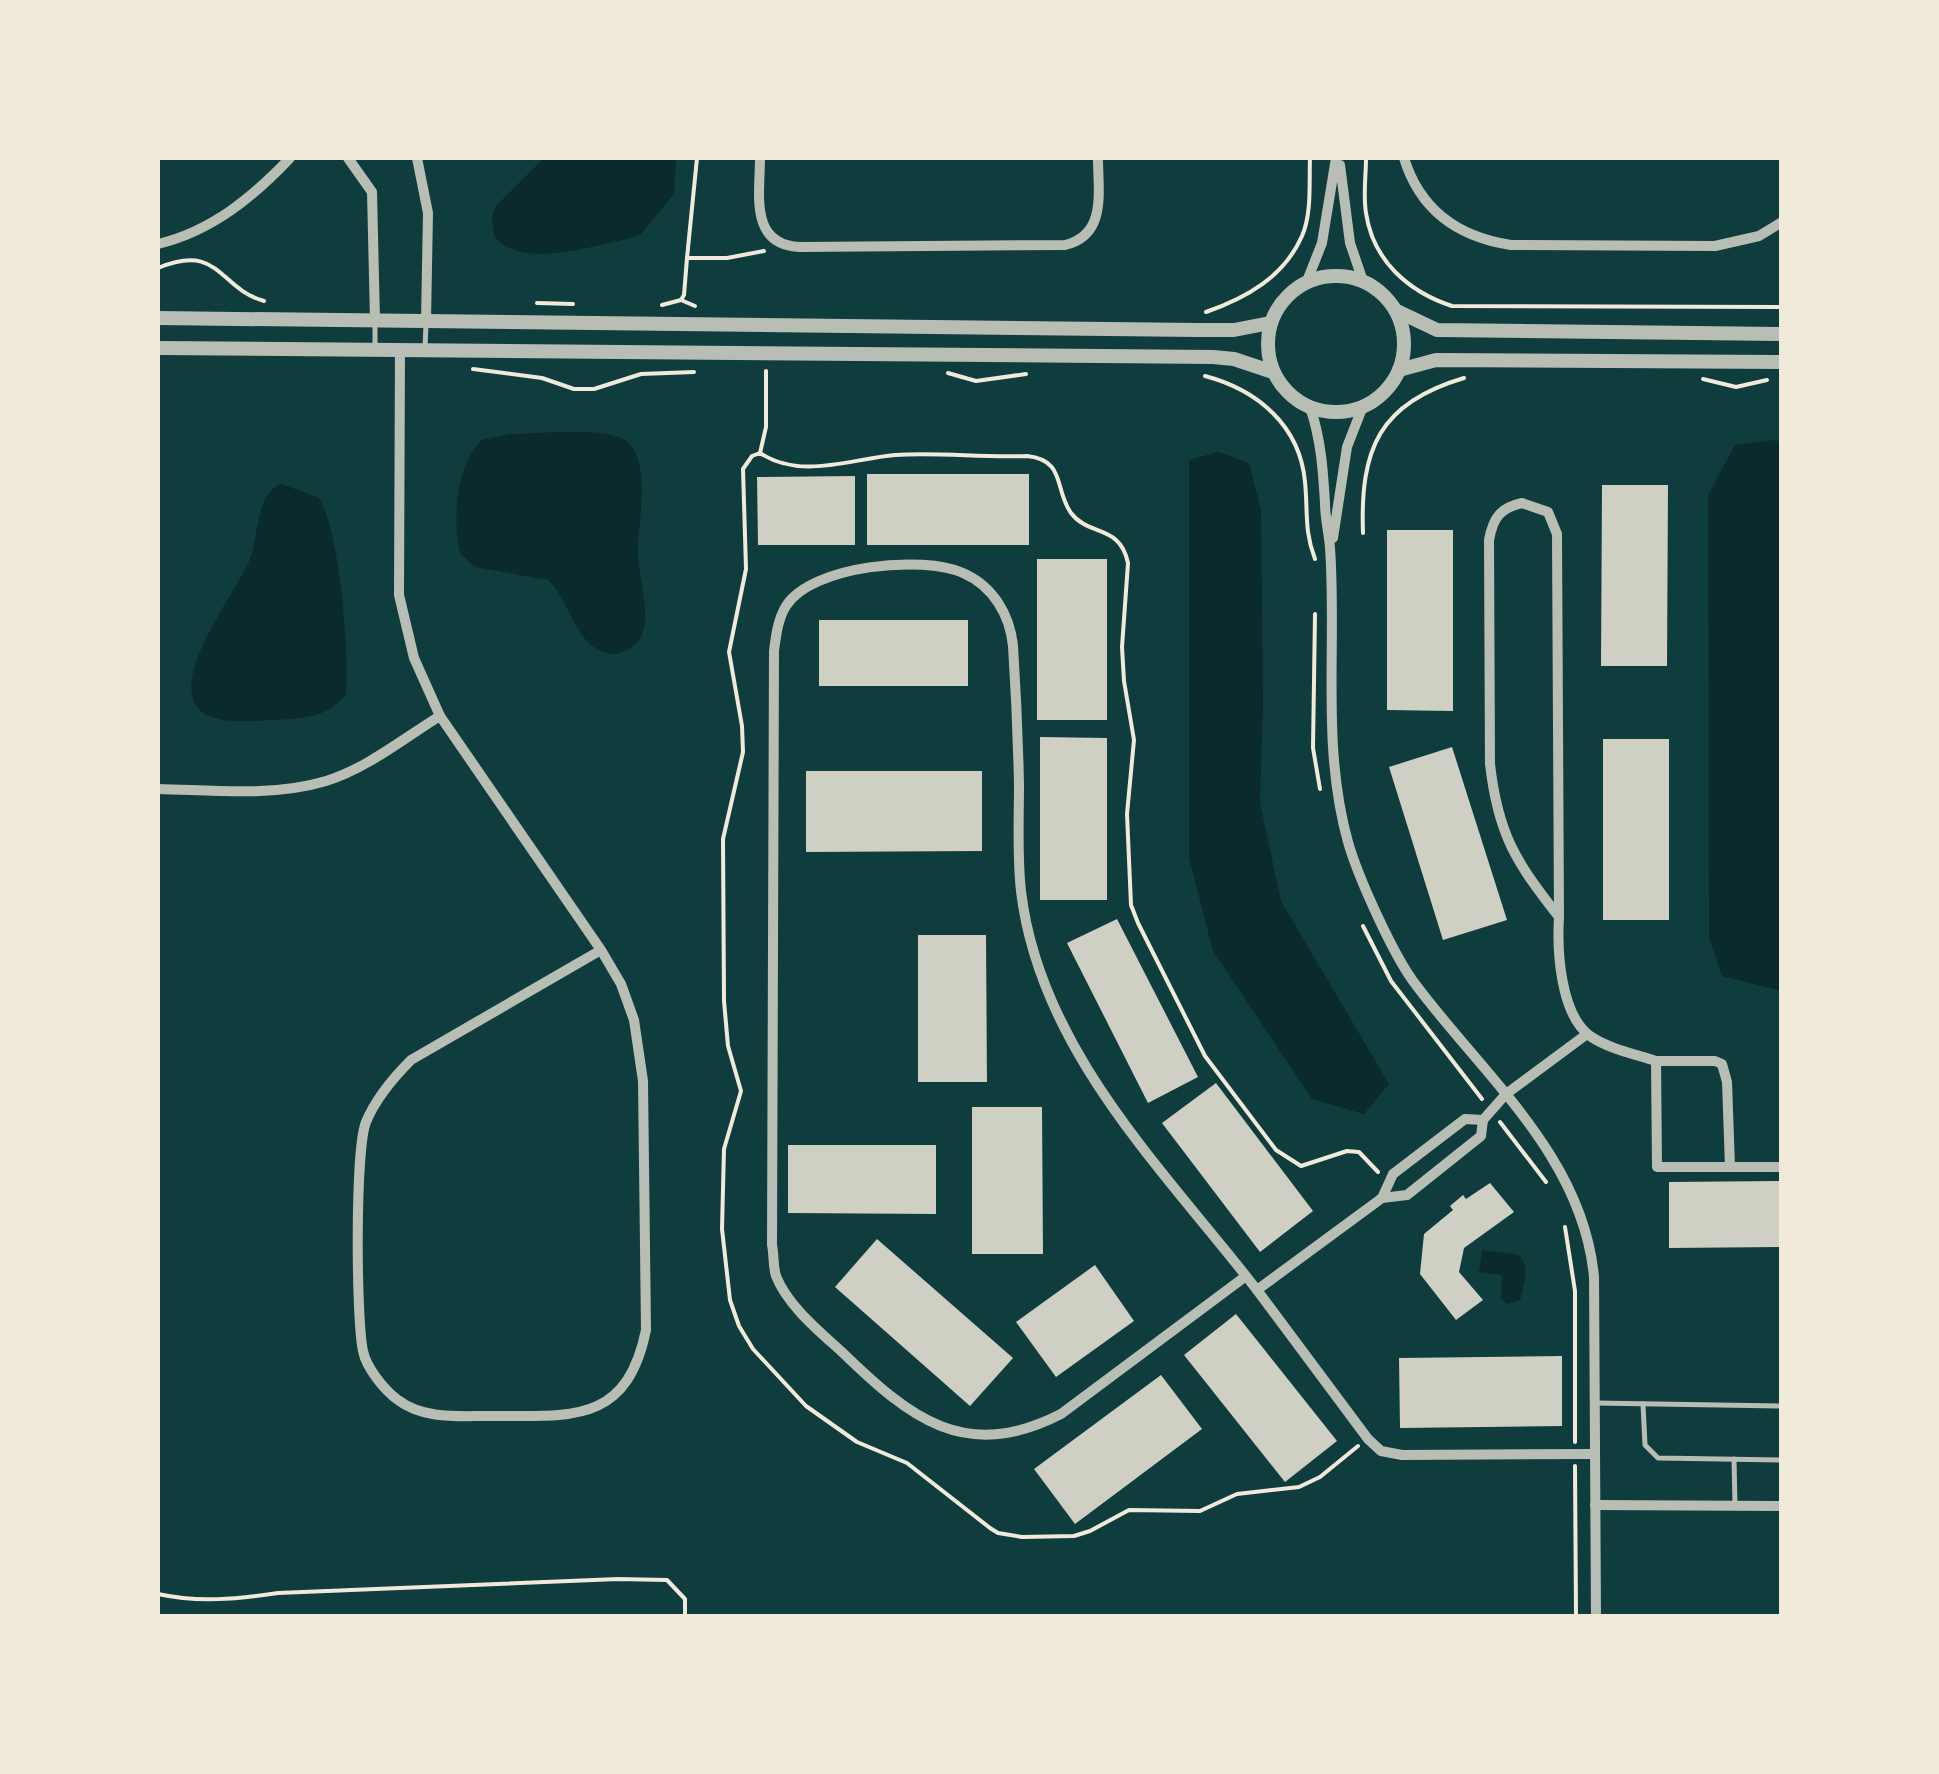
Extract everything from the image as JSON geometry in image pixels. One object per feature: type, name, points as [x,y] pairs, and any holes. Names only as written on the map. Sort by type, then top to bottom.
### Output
[{"type":"street","points":[[158,244],[178,239],[220,218],[263,187],[290,158]]},
{"type":"street","points":[[348,158],[372,192],[375,320]]},
{"type":"street","points":[[417,158],[428,213],[426,320]]},
{"type":"street","points":[[760,158],[761,219],[774,240],[800,247],[1076,242],[1086,237],[1096,222],[1098,158]]},
{"type":"street","points":[[1337,158],[1350,243],[1363,281]]},
{"type":"street","points":[[1307,282],[1322,243],[1337,158]]},
{"type":"street","points":[[1404,158],[1420,194],[1436,214],[1458,230],[1486,241],[1512,245],[1731,244],[1759,236],[1782,222]]},
{"type":"street","points":[[1334,275],[1363,281],[1388,298],[1396,311],[1404,340],[1399,370],[1385,392],[1364,406],[1337,412],[1310,407],[1295,398],[1273,372],[1268,356],[1270,322],[1291,292],[1307,282],[1334,275]]},
{"type":"street","points":[[1396,311],[1437,330],[1782,334]]},
{"type":"street","points":[[158,318],[1199,330],[1234,330],[1270,322]]},
{"type":"street","points":[[158,348],[1213,357],[1234,359],[1273,372]]},
{"type":"street","points":[[400,351],[400,595],[414,658],[440,716],[602,950],[621,984],[634,1020],[643,1081],[646,1330],[639,1361],[626,1382],[606,1401],[577,1415],[448,1416],[418,1411],[396,1400],[363,1355],[360,1162],[365,1124],[393,1078],[411,1060],[602,950]]},
{"type":"street","points":[[1399,370],[1436,360],[1782,362]]},
{"type":"street","points":[[1330,549],[1347,446],[1364,406]]},
{"type":"street","points":[[1310,407],[1318,430],[1324,474],[1330,549],[1332,723],[1336,778],[1348,843],[1373,904],[1413,982],[1506,1094],[1562,1172],[1586,1229],[1594,1277],[1596,1616]]},
{"type":"street","points":[[1559,917],[1527,878],[1508,843],[1490,764],[1489,540],[1492,522],[1500,512],[1522,502],[1548,512],[1557,534],[1560,970],[1578,1022],[1587,1034],[1656,1061],[1722,1064],[1727,1082],[1730,1167]]},
{"type":"street","points":[[1246,1276],[1061,1414],[1034,1428],[1006,1434],[970,1434],[911,1414],[802,1314],[776,1276],[772,1245],[774,651],[778,625],[787,604],[822,578],[883,566],[942,568],[964,573],[1000,604],[1011,626],[1013,646],[1021,890],[1042,973],[1069,1037],[1103,1094],[1246,1276],[1257,1290],[1368,1439],[1380,1450],[1402,1455],[1595,1454]]},
{"type":"street","points":[[158,789],[265,790],[330,780],[440,716]]},
{"type":"street","points":[[1257,1290],[1382,1198],[1406,1194],[1481,1136],[1488,1116],[1506,1094],[1587,1034]]},
{"type":"street","points":[[1656,1061],[1657,1167],[1782,1167]]},
{"type":"street","points":[[1382,1198],[1393,1174],[1465,1118],[1488,1116]]},
{"type":"street","points":[[1595,1504],[1782,1506]]},
{"type":"lane","points":[[375,320],[375,350]]},
{"type":"lane","points":[[425,351],[426,320]]},
{"type":"lane","points":[[1595,1403],[1782,1406]]},
{"type":"lane","points":[[1643,1404],[1643,1436],[1649,1453],[1658,1458],[1782,1460]]},
{"type":"lane","points":[[1734,1459],[1734,1506]]},
{"type":"path","points":[[644,305],[681,300],[686,288],[697,158]]},
{"type":"path","points":[[1244,297],[1268,282],[1302,236],[1310,158]]},
{"type":"path","points":[[1366,158],[1370,232],[1392,271],[1427,298],[1452,306],[1782,307]]},
{"type":"path","points":[[686,258],[754,254],[766,250],[774,240]]},
{"type":"path","points":[[158,268],[178,262],[206,262],[220,268],[250,297],[278,304]]},
{"type":"path","points":[[525,304],[582,305]]},
{"type":"path","points":[[760,453],[766,427],[766,371]]},
{"type":"path","points":[[1240,387],[1270,408],[1296,447],[1306,484],[1306,537],[1316,564]]},
{"type":"path","points":[[1363,533],[1362,483],[1370,453],[1394,416],[1425,392]]},
{"type":"path","points":[[760,453],[776,463],[810,466],[896,455],[1040,458],[1054,470],[1072,514],[1121,545],[1128,563],[1121,630],[1124,681],[1134,740],[1127,814],[1130,887],[1138,923],[1201,1050],[1276,1150],[1301,1166],[1347,1151],[1359,1152],[1386,1184]]},
{"type":"path","points":[[760,453],[752,456],[743,470],[746,569],[729,652],[743,752],[723,838],[724,1001],[728,1046],[741,1091],[725,1142],[723,1240],[730,1300],[746,1338],[778,1378],[820,1417],[857,1442],[907,1464],[1004,1535],[1074,1536],[1129,1510],[1200,1511],[1238,1494],[1299,1487],[1320,1477],[1368,1439]]},
{"type":"path","points":[[1315,599],[1313,748],[1321,793]]},
{"type":"path","points":[[1356,910],[1391,981],[1488,1116],[1551,1189]]},
{"type":"path","points":[[1565,1224],[1575,1291],[1576,1616]]},
{"type":"path","points":[[158,1594],[189,1601],[224,1601],[298,1592],[668,1580],[684,1599],[685,1616]]},
{"type":"water","points":[[544,158],[676,158],[674,194],[641,234],[632,238],[559,253],[521,252],[494,236],[492,217],[495,207]]},
{"type":"water","points":[[602,433],[625,440],[634,449],[641,478],[638,558],[645,617],[642,635],[629,649],[611,654],[589,643],[548,580],[475,567],[460,553],[456,525],[458,493],[466,463],[482,440],[510,434]]},
{"type":"water","points":[[1775,440],[1782,443],[1781,991],[1722,976],[1709,937],[1708,495],[1735,445]]},
{"type":"water","points":[[1218,452],[1249,463],[1261,510],[1260,803],[1281,901],[1389,1084],[1364,1114],[1312,1099],[1213,951],[1189,858],[1189,460]]},
{"type":"water","points":[[281,484],[318,497],[325,511],[341,592],[346,694],[321,713],[301,718],[215,718],[198,707],[192,690],[194,669],[250,559],[266,497]]},
{"type":"water","points":[[1482,1250],[1519,1255],[1525,1270],[1520,1300],[1507,1304],[1501,1299],[1502,1275],[1479,1272]]},
{"type":"building","points":[[867,474],[1029,474],[1029,545],[867,545]]},
{"type":"building","points":[[855,476],[855,545],[758,545],[757,477]]},
{"type":"building","points":[[1602,485],[1668,485],[1667,666],[1601,666]]},
{"type":"building","points":[[1387,530],[1453,530],[1453,711],[1387,710]]},
{"type":"building","points":[[1037,559],[1107,559],[1107,720],[1037,720]]},
{"type":"building","points":[[819,620],[968,620],[968,686],[819,686]]},
{"type":"building","points":[[1040,737],[1107,738],[1107,900],[1040,900]]},
{"type":"building","points":[[1603,739],[1669,739],[1669,920],[1603,920]]},
{"type":"building","points":[[1452,747],[1507,920],[1443,940],[1389,767]]},
{"type":"building","points":[[806,771],[982,771],[982,851],[806,852]]},
{"type":"building","points":[[1117,919],[1198,1077],[1148,1103],[1067,943]]},
{"type":"building","points":[[918,935],[986,935],[987,1082],[918,1082]]},
{"type":"building","points":[[1216,1083],[1313,1211],[1260,1252],[1162,1123]]},
{"type":"building","points":[[972,1107],[1042,1107],[1043,1254],[972,1254]]},
{"type":"building","points":[[788,1145],[936,1145],[936,1214],[788,1213]]},
{"type":"building","points":[[1782,1181],[1782,1247],[1669,1248],[1669,1182]]},
{"type":"building","points":[[1490,1183],[1514,1212],[1464,1248],[1459,1272],[1483,1300],[1456,1320],[1420,1274],[1424,1234],[1453,1210],[1450,1206],[1463,1195],[1466,1199]]},
{"type":"building","points":[[877,1239],[1013,1358],[970,1406],[835,1287]]},
{"type":"building","points":[[1095,1265],[1134,1321],[1056,1377],[1016,1322]]},
{"type":"building","points":[[1236,1314],[1337,1441],[1285,1482],[1184,1355]]},
{"type":"building","points":[[1562,1356],[1562,1426],[1400,1428],[1399,1358]]},
{"type":"building","points":[[1161,1375],[1202,1429],[1075,1524],[1034,1469]]}]
